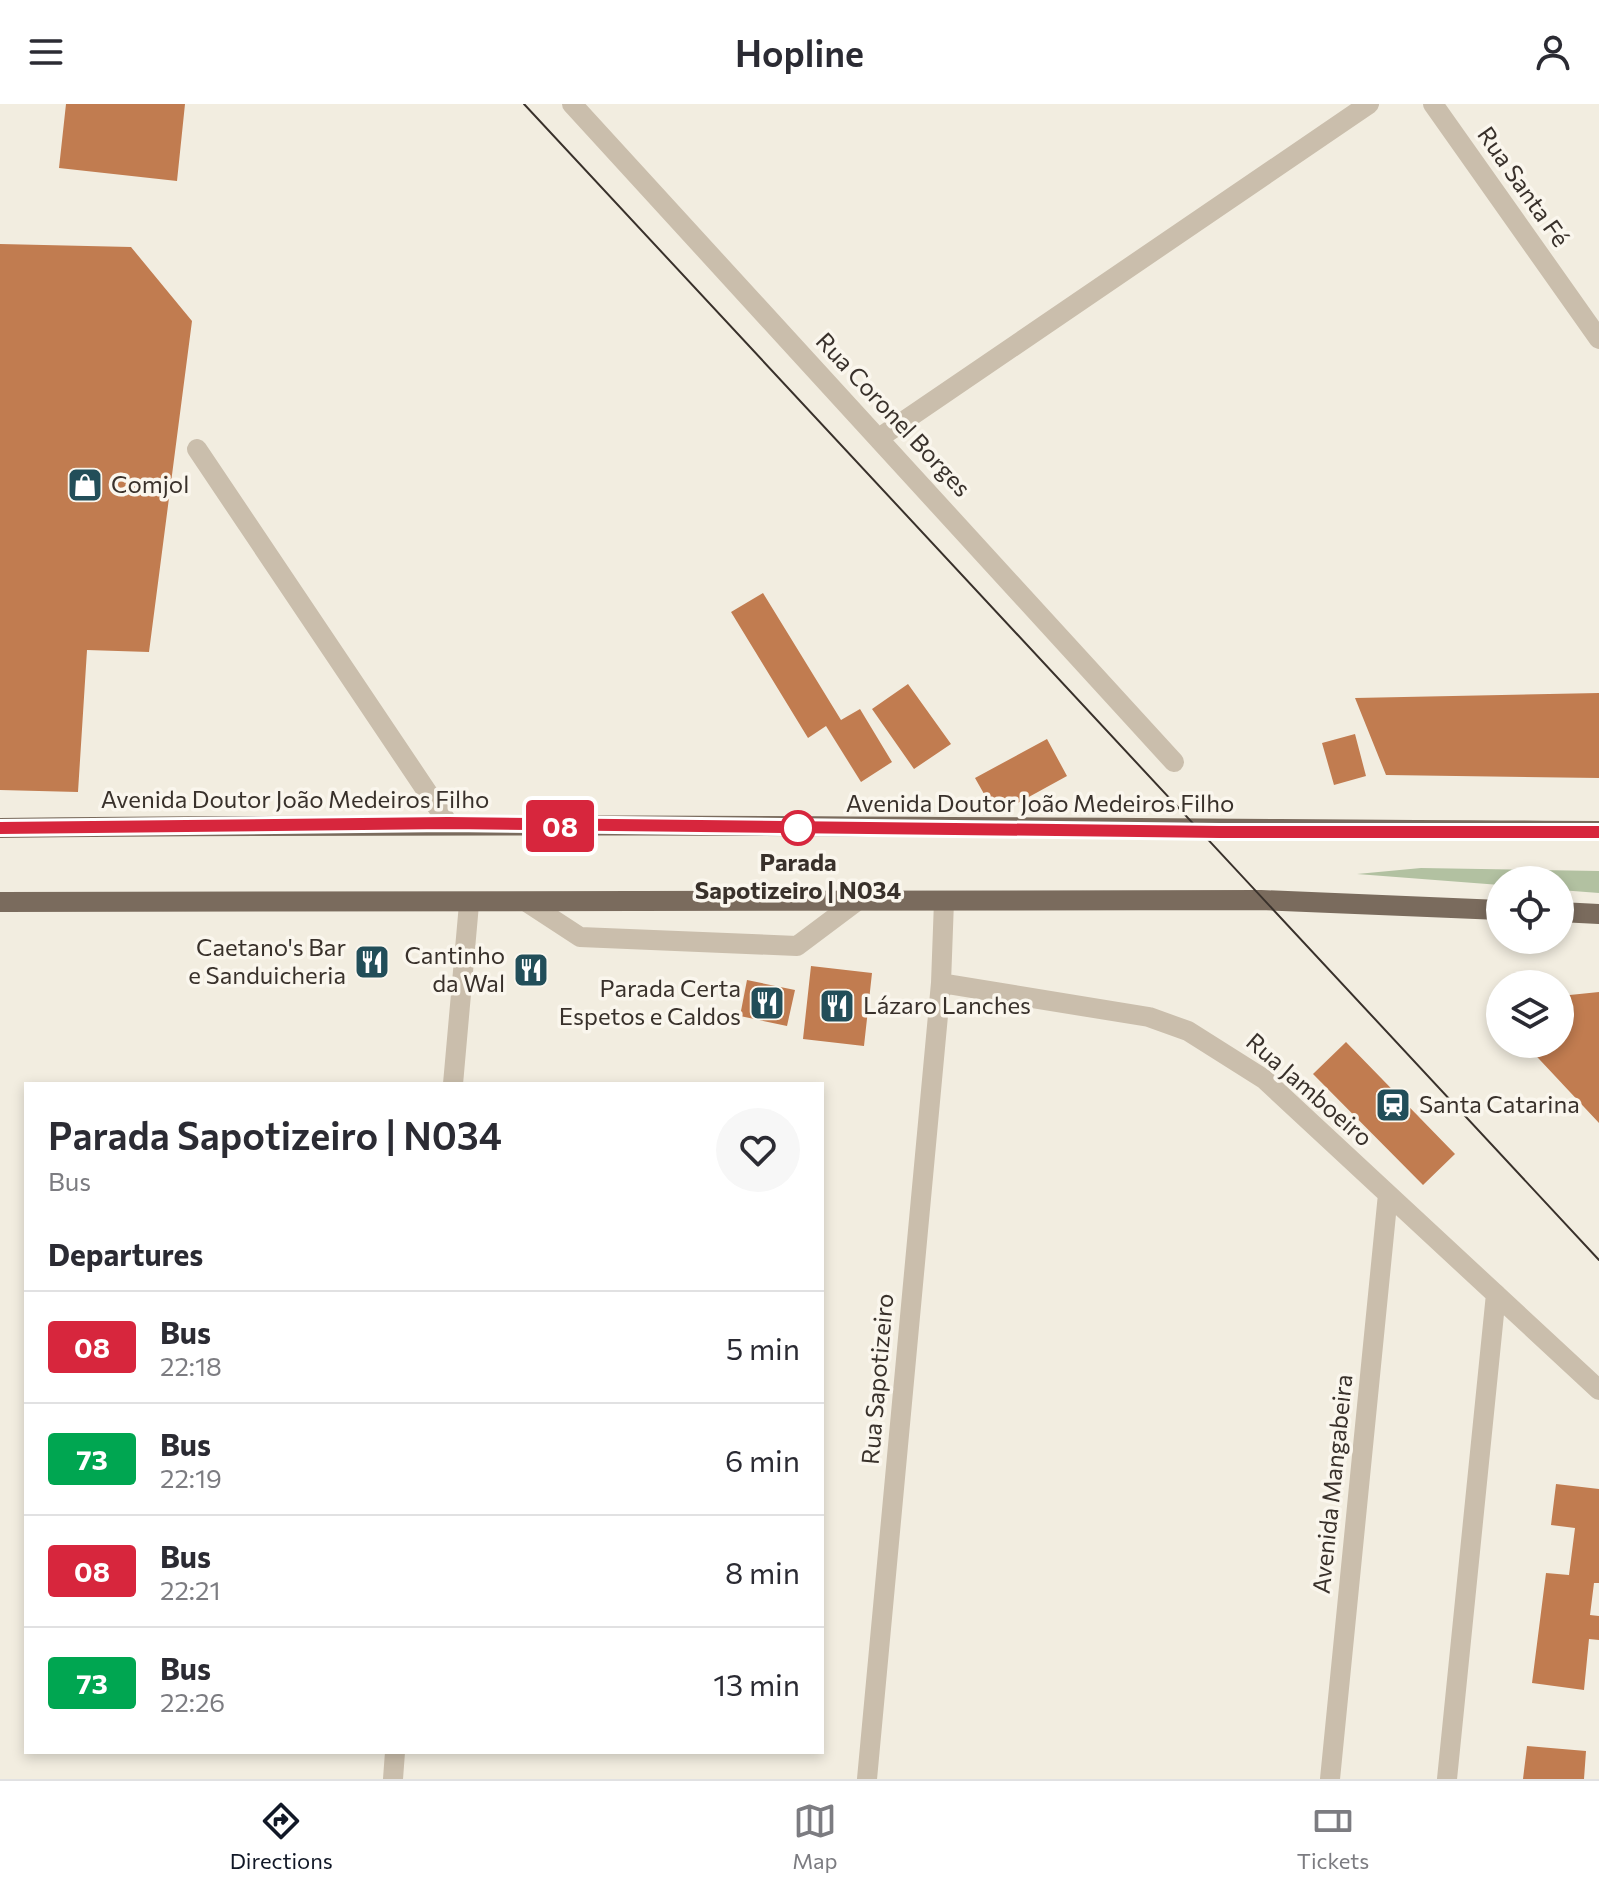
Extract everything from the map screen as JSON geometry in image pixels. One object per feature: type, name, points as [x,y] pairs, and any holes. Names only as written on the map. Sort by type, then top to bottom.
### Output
[{"type":"main road","name":"Avenida Doutor João Medeiros Filho","points":[[0,828],[448,823],[1220,832],[1599,831]]},
{"type":"main road","points":[[0,902],[469,904],[1261,900],[1486,909]]},
{"type":"main road","points":[[1574,913],[1599,914]]},
{"type":"street","name":"Rua Coronel Borges","points":[[572,104],[1174,762]]},
{"type":"street","points":[[879,438],[1369,104]]},
{"type":"street","name":"Rua Santa Fé","points":[[1433,104],[1599,339]]},
{"type":"street","points":[[197,449],[448,823]]},
{"type":"street","points":[[528,903],[580,937],[797,946],[857,901]]},
{"type":"street","points":[[941,983],[944,901]]},
{"type":"street","points":[[453,1082],[469,904]]},
{"type":"street","name":"Rua Jamboeiro","points":[[941,983],[1149,1017],[1188,1031],[1264,1079],[1599,1390]]},
{"type":"street","name":"Rua Sapotizeiro","points":[[867,1779],[941,983]]},
{"type":"street","name":"Avenida Mangabeira","points":[[1330,1779],[1388,1194]]},
{"type":"street","points":[[1447,1779],[1496,1294]]},
{"type":"street","points":[[393,1779],[395,1754]]},
{"type":"green space","points":[[1421,868],[1486,869],[1486,884],[1357,874]]},
{"type":"green space","points":[[1574,871],[1599,871],[1599,893],[1574,891]]},
{"type":"building","points":[[66,104],[185,104],[177,181],[59,168]]},
{"type":"building","name":"Comjol","points":[[0,244],[131,247],[192,321],[149,652],[87,650],[78,792],[0,790]]},
{"type":"building","points":[[763,593],[841,720],[860,709],[892,762],[861,782],[826,726],[808,738],[731,612]]},
{"type":"building","points":[[908,684],[951,744],[914,769],[872,709]]},
{"type":"building","points":[[1599,693],[1599,778],[1386,775],[1355,698]]},
{"type":"building","points":[[1355,734],[1366,776],[1334,785],[1322,743]]},
{"type":"building","points":[[1047,739],[1067,776],[996,815],[975,778]]},
{"type":"building","name":"Lázaro Lanches","points":[[811,966],[872,973],[864,1046],[803,1039]]},
{"type":"building","name":"Parada Certa Espetos e Caldos","points":[[747,980],[795,990],[787,1026],[740,1016]]},
{"type":"building","points":[[1599,992],[1599,1123],[1538,1058],[1574,1058],[1574,995]]},
{"type":"building","points":[[1346,1042],[1455,1154],[1423,1185],[1313,1074]]},
{"type":"building","points":[[1556,1484],[1599,1489],[1599,1583],[1594,1583],[1590,1615],[1599,1616],[1599,1640],[1589,1639],[1584,1690],[1532,1683],[1546,1573],[1569,1575],[1575,1528],[1551,1525]]},
{"type":"building","points":[[1527,1746],[1586,1751],[1584,1779],[1523,1779]]},
{"type":"tram line","points":[[524,104],[1599,1260]]},
{"type":"bus line","name":"08","points":[[0,828],[448,823],[1220,832],[1599,832]]},
{"type":"place","name":"Comjol","points":[[85,485]]},
{"type":"place","name":"Parada Sapotizeiro | N034","points":[[798,828]]},
{"type":"place","name":"Caetano's Bar e Sanduicheria","points":[[372,962]]},
{"type":"place","name":"Cantinho da Wal","points":[[531,970]]},
{"type":"place","name":"Parada Certa Espetos e Caldos","points":[[767,1003]]},
{"type":"place","name":"Lázaro Lanches","points":[[837,1006]]},
{"type":"place","name":"Santa Catarina","points":[[1393,1105]]}]
